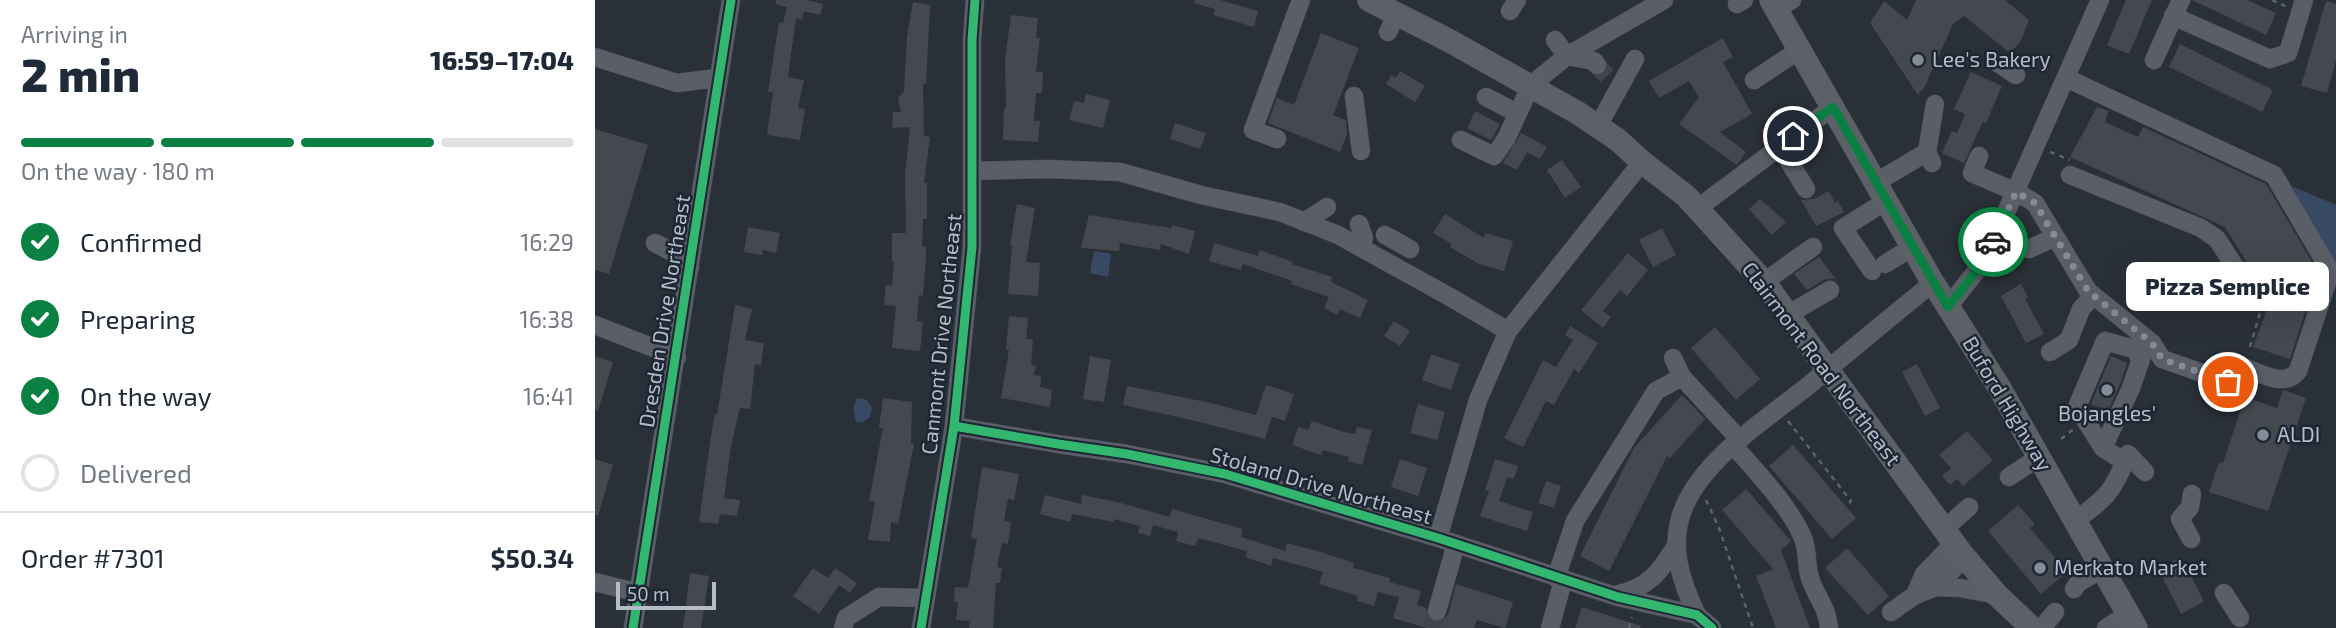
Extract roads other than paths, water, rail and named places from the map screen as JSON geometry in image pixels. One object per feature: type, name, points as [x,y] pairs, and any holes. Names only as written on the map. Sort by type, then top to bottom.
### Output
[{"type":"main road","name":"Clairmont Road Northeast","points":[[1369,0],[1393,22],[1531,85],[1598,126],[1686,196],[1764,282],[1789,314],[1954,544],[1997,596],[2032,628]]},
{"type":"main road","name":"Buford Highway","points":[[1779,3],[1800,50],[1881,192],[1933,283],[1999,387],[2132,621]]},
{"type":"street","name":"Dresden Drive Northeast","points":[[633,628],[731,0]]},
{"type":"street","name":"Canmont Drive Northeast","points":[[921,628],[954,426],[972,247],[972,40],[975,0]]},
{"type":"street","points":[[1277,139],[1253,130],[1301,0]]},
{"type":"street","points":[[1461,140],[1494,156],[1506,139],[1531,85],[1567,56],[1664,0]]},
{"type":"street","points":[[1948,307],[1974,274],[1992,244],[2100,0]]},
{"type":"street","points":[[2154,61],[2177,8],[2270,59],[2288,53],[2297,4]]},
{"type":"street","points":[[1555,40],[1567,56],[1594,61],[1608,76]]},
{"type":"street","points":[[1754,80],[1800,50]]},
{"type":"street","points":[[595,57],[677,83],[717,78]]},
{"type":"street","points":[[1598,126],[1608,76],[1635,59]]},
{"type":"street","points":[[1998,63],[2015,75]]},
{"type":"street","points":[[2066,78],[2274,175],[2329,269],[2329,276],[2297,373],[2280,380],[2236,364]]},
{"type":"street","points":[[1354,96],[1361,151]]},
{"type":"street","points":[[1486,97],[1517,113]]},
{"type":"street","points":[[1914,246],[1879,267],[1843,228],[1881,192],[1930,157],[1935,104]]},
{"type":"street","points":[[1698,208],[1833,107]]},
{"type":"street","points":[[1780,147],[1806,189]]},
{"type":"street","points":[[1979,156],[1972,173],[2035,203],[2088,291],[2152,343],[2162,359],[2228,382]]},
{"type":"street","points":[[1438,538],[1478,400],[1508,331],[1642,162]]},
{"type":"street","points":[[972,171],[1049,169],[1120,172],[1201,195],[1280,212],[1338,235],[1508,331]]},
{"type":"street","points":[[2070,175],[2201,228],[2217,239],[2259,300]]},
{"type":"street","points":[[1304,222],[1327,206]]},
{"type":"street","points":[[1357,246],[1364,238],[1359,224]]},
{"type":"street","points":[[1385,235],[1406,247],[1399,269]]},
{"type":"street","points":[[2029,248],[2055,237]]},
{"type":"street","points":[[655,243],[678,255],[690,268]]},
{"type":"street","points":[[1764,282],[1813,247]]},
{"type":"street","points":[[1713,628],[1696,615],[1683,586],[1676,556],[1683,508],[1703,477],[1737,442],[1933,283]]},
{"type":"street","points":[[1789,314],[1830,290]]},
{"type":"street","points":[[2050,352],[2071,334],[2081,309],[2094,296]]},
{"type":"street","points":[[2063,309],[2071,334]]},
{"type":"street","points":[[2118,315],[2077,407],[2103,448],[2125,462]]},
{"type":"street","points":[[595,325],[677,357]]},
{"type":"street","points":[[2103,448],[2131,388],[2141,359],[2134,349],[2105,341]]},
{"type":"street","points":[[1673,358],[1682,377],[1737,442],[1794,522],[1804,541],[1810,580],[1828,614],[1829,628]]},
{"type":"street","points":[[1550,628],[1575,521],[1656,391],[1682,377]]},
{"type":"street","name":"Stoland Drive Northeast","points":[[954,426],[1127,454],[1225,474],[1438,538],[1560,580],[1670,611],[1696,615]]},
{"type":"street","points":[[2075,521],[2099,504],[2115,485],[2128,454],[2145,472]]},
{"type":"street","points":[[2009,477],[2039,457]]},
{"type":"street","points":[[2191,539],[2180,519],[2189,507],[2192,494]]},
{"type":"street","points":[[1936,587],[1969,507]]},
{"type":"street","points":[[1612,595],[1633,591],[1653,578],[1677,543]]},
{"type":"street","points":[[1437,611],[1456,544]]},
{"type":"street","points":[[1915,595],[1924,574],[1954,544]]},
{"type":"street","points":[[2074,589],[2078,583],[2102,569]]},
{"type":"street","points":[[595,582],[639,593]]},
{"type":"street","points":[[1891,612],[1915,595],[1936,587],[1959,588],[1997,596]]},
{"type":"street","points":[[2224,593],[2240,618]]},
{"type":"street","points":[[843,628],[846,618],[879,597],[925,598]]},
{"type":"street","points":[[2042,628],[2055,612]]},
{"type":"street","points":[[2106,628],[2132,621]]},
{"type":"water","points":[[2292,188],[2336,205],[2336,264]]},
{"type":"water","points":[[1094,251],[1111,254],[1108,277],[1090,273]]},
{"type":"water","points":[[857,398],[867,400],[872,408],[870,417],[863,422],[856,422],[853,408]]},
{"type":"tunnel","points":[[1597,65],[1607,76]]},
{"type":"tunnel","points":[[1431,628],[1437,611]]},
{"type":"place","name":"Lee's Bakery","points":[[1918,60]]},
{"type":"place","name":"Pizza Semplice","points":[[2228,382]]},
{"type":"place","name":"Bojangles'","points":[[2107,390]]},
{"type":"place","name":"ALDI","points":[[2263,435]]},
{"type":"place","name":"Merkato Market","points":[[2040,568]]}]
